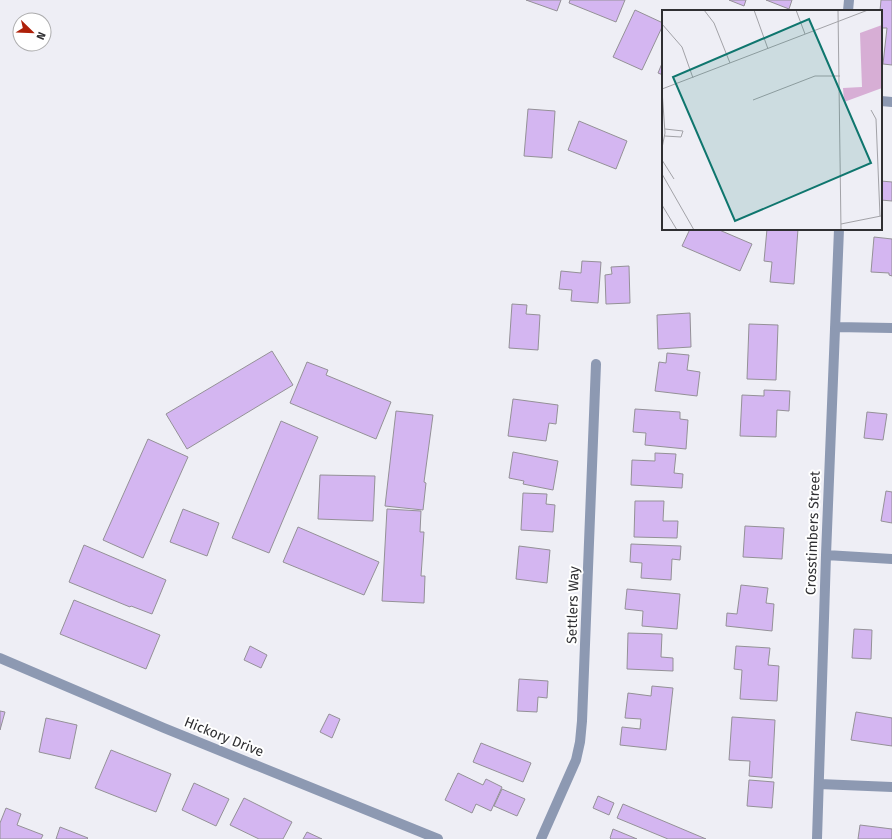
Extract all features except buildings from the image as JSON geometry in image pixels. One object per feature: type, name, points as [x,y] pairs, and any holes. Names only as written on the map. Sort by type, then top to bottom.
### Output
[{"type":"street","points":[[848,10],[849,0]]},
{"type":"street","points":[[882,101],[892,102]]},
{"type":"street","name":"Crosstimbers Street","points":[[818,839],[826,555],[838,230]]},
{"type":"street","points":[[835,327],[892,328]]},
{"type":"street","name":"Settlers Way","points":[[541,839],[576,760],[580,742],[596,364]]},
{"type":"street","points":[[826,555],[892,559]]},
{"type":"street","name":"Hickory Drive","points":[[0,658],[164,728],[438,839]]},
{"type":"street","points":[[819,784],[892,786]]}]
